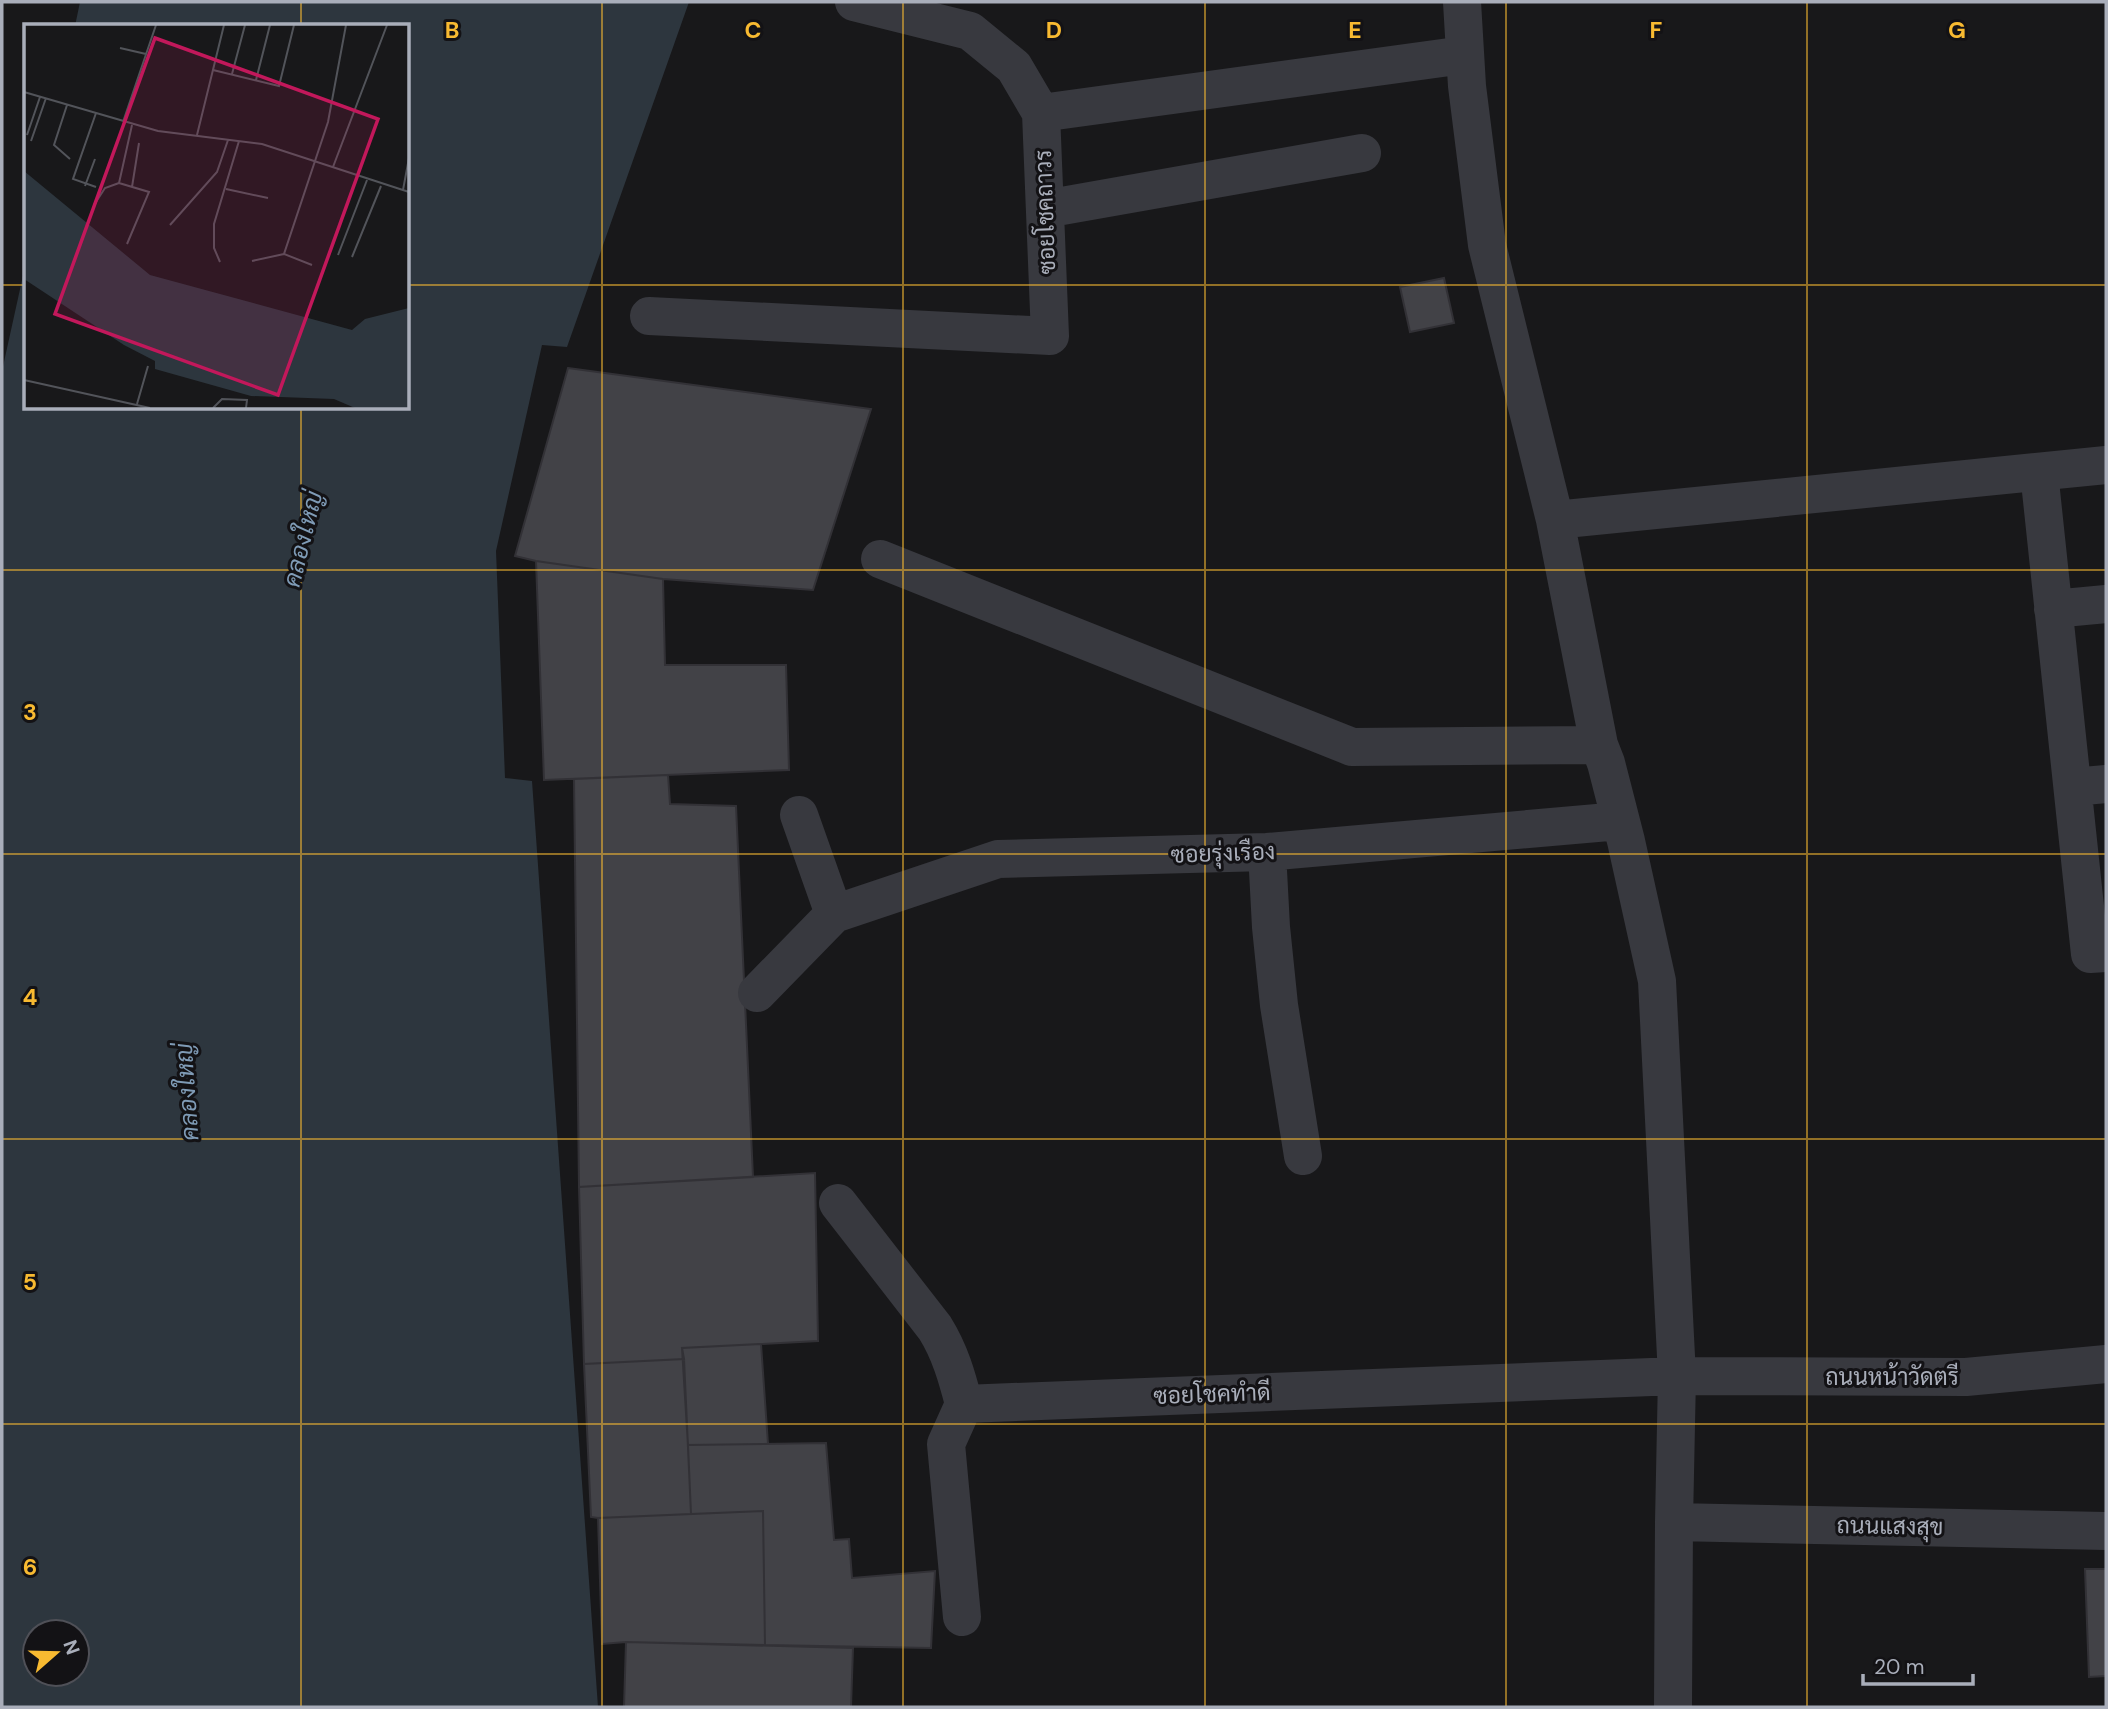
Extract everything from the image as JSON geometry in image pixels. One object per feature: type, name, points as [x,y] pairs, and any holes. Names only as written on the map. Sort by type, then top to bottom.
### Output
[{"type":"street","points":[[854,2],[970,31],[1014,67],[1041,113],[1465,55]]},
{"type":"street","points":[[1462,2],[1466,86],[1487,245],[1556,520],[1600,745],[1657,981],[1677,1376],[1673,1707]]},
{"type":"street","name":"ซอยโชคถาวร","points":[[649,316],[1050,336],[1041,113]]},
{"type":"street","points":[[1045,209],[1362,153]]},
{"type":"street","points":[[1556,520],[2106,465]]},
{"type":"street","points":[[2039,472],[2053,609],[2089,785],[2090,954],[2106,953]]},
{"type":"street","points":[[880,559],[1353,747],[1600,745]]},
{"type":"street","points":[[2053,609],[2106,604]]},
{"type":"street","points":[[757,993],[834,914],[799,815]]},
{"type":"street","name":"ซอยรุ่งเรือง","points":[[834,914],[998,859],[1267,852],[1620,821]]},
{"type":"street","points":[[1267,852],[1279,1005],[1303,1156]]},
{"type":"street","points":[[838,1203],[940,1337],[953,1363],[964,1404],[946,1444],[962,1617]]},
{"type":"street","name":"ถนนหน้าวัดตรี","points":[[1677,1376],[1966,1377],[2106,1364]]},
{"type":"street","name":"ซอยโชคทำดี","points":[[964,1404],[1677,1376]]},
{"type":"street","name":"ถนนแสงสุข","points":[[1674,1522],[2106,1531]]},
{"type":"water","name":"คลองใหญ่","points":[[80,2],[689,2],[567,347],[542,345],[496,551],[505,778],[532,781],[598,1707],[2,1707],[2,371],[24,271],[24,410],[410,410],[410,24],[75,24]]},
{"type":"building","points":[[1444,278],[1454,323],[1410,332],[1400,287]]},
{"type":"building","points":[[568,368],[871,409],[813,590],[663,579],[515,556]]},
{"type":"building","points":[[536,561],[663,579],[665,665],[786,665],[789,770],[544,780]]},
{"type":"building","points":[[668,775],[670,804],[736,806],[753,1177],[579,1187],[574,779]]},
{"type":"building","points":[[815,1173],[818,1341],[682,1348],[684,1359],[584,1364],[579,1187]]},
{"type":"building","points":[[761,1344],[768,1444],[688,1445],[682,1348]]},
{"type":"building","points":[[684,1359],[691,1514],[591,1517],[584,1364]]},
{"type":"building","points":[[826,1443],[834,1540],[849,1539],[852,1578],[935,1571],[931,1648],[765,1645],[763,1511],[691,1514],[688,1445]]},
{"type":"building","points":[[763,1511],[765,1645],[626,1642],[602,1644],[598,1518]]},
{"type":"building","points":[[2085,1569],[2106,1569],[2106,1676],[2089,1677]]},
{"type":"building","points":[[626,1642],[853,1648],[851,1707],[624,1707]]}]
